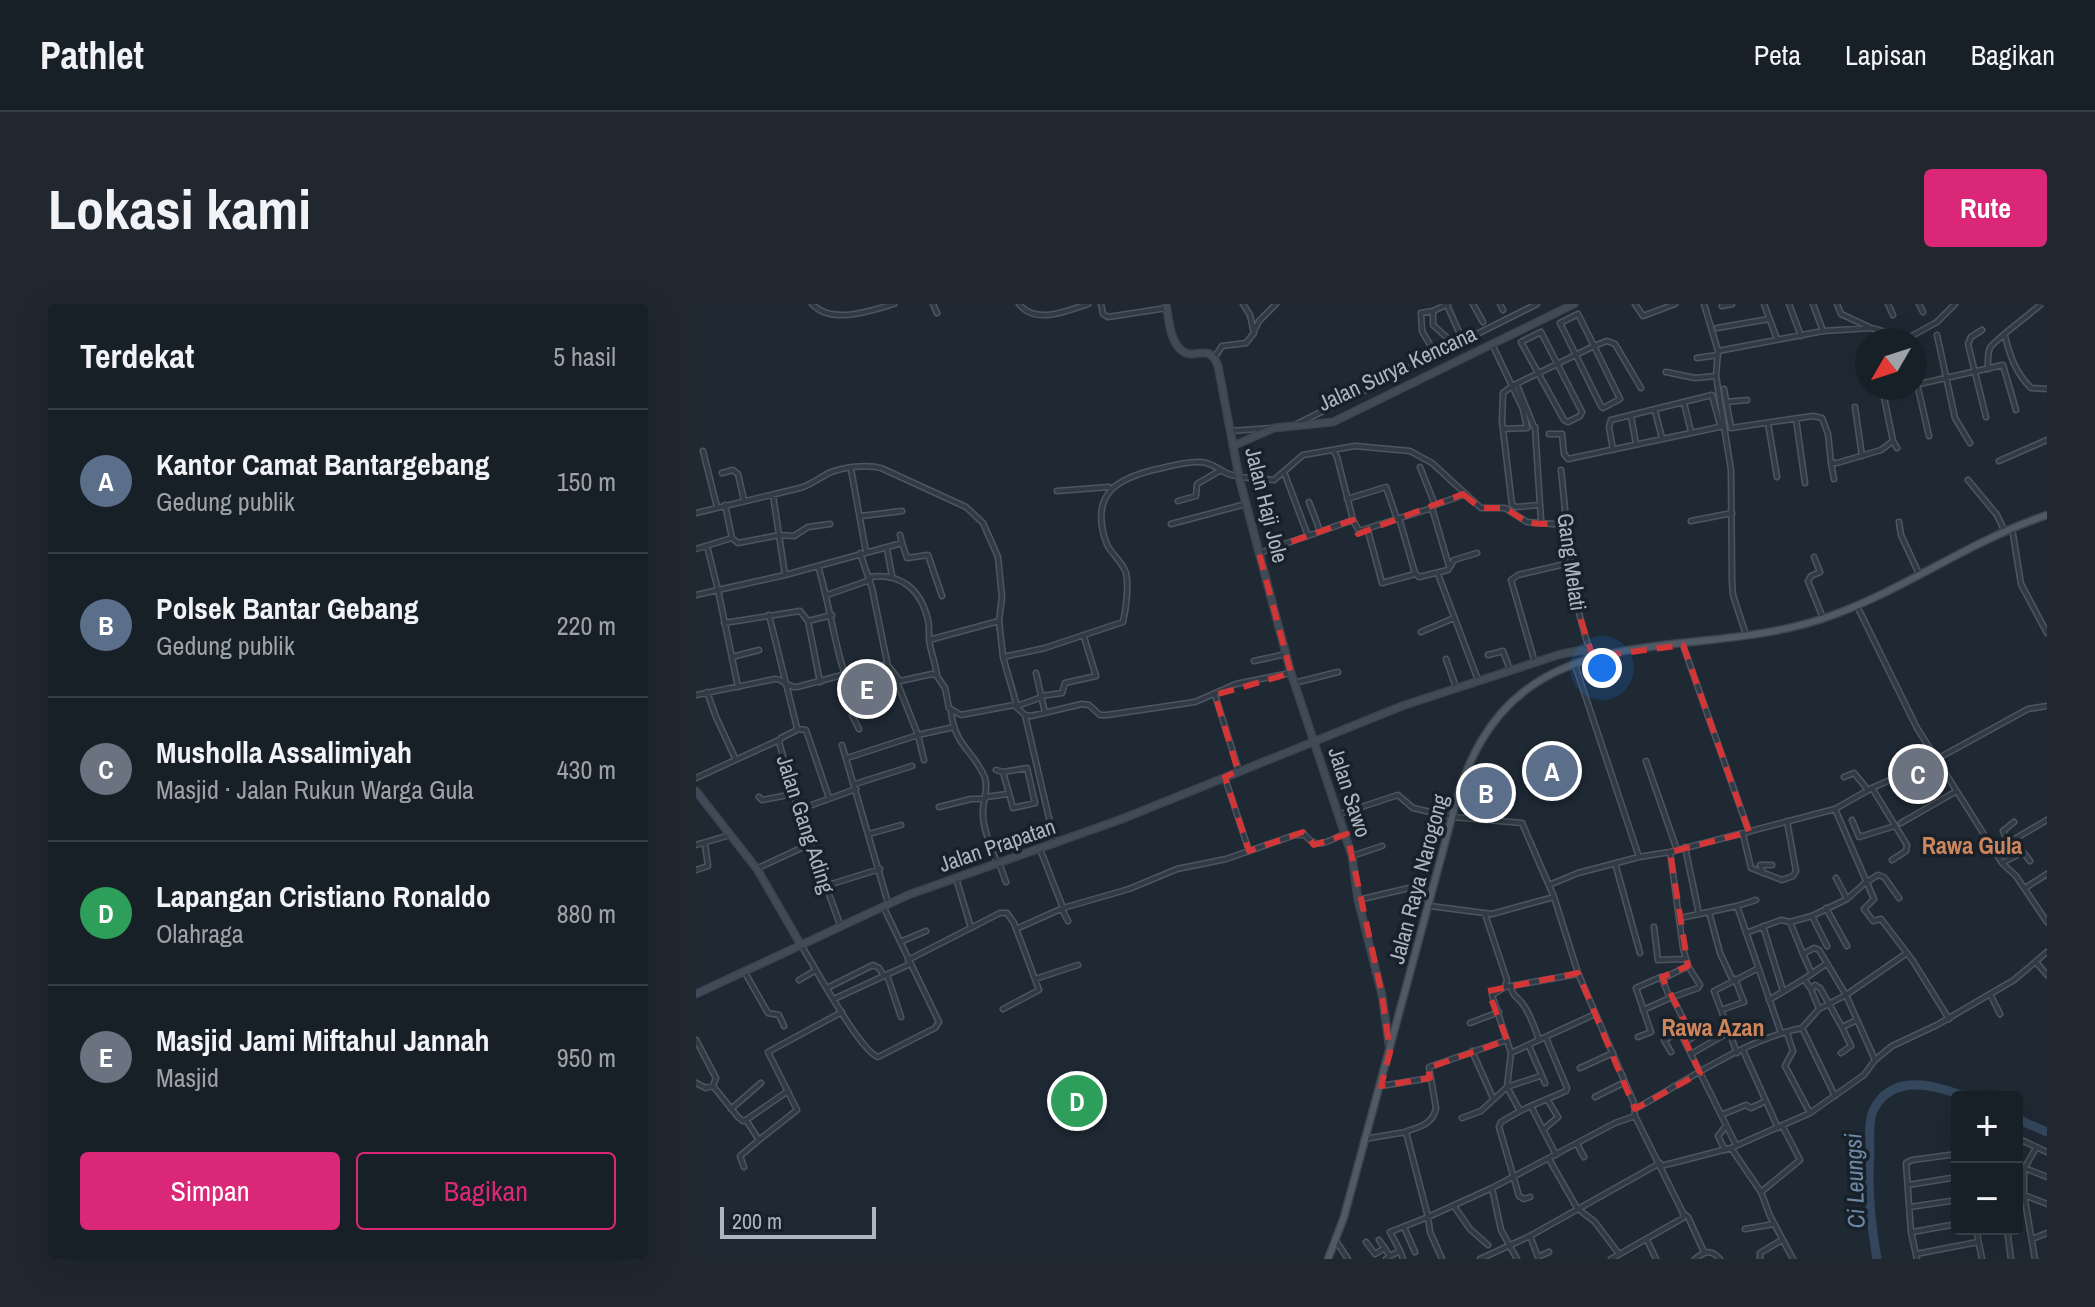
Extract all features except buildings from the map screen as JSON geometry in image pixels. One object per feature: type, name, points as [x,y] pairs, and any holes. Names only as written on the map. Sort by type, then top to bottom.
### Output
[{"type":"main road","name":"Jalan Surya Kencana","points":[[1233,446],[1274,428],[1333,422],[1574,304]]},
{"type":"main road","points":[[1166,306],[1173,338],[1180,349],[1189,353],[1209,353],[1215,357]]},
{"type":"main road","name":"Jalan Haji Jole","points":[[1215,357],[1246,504],[1291,673],[1315,741]]},
{"type":"main road","name":"Jalan Raya Narogong","points":[[1328,1259],[1381,1086],[1452,817],[1468,767],[1500,715],[1526,690],[1591,654],[1683,645],[1789,628],[1823,618],[1919,574],[1973,545],[2047,515]]},
{"type":"main road","name":"Jalan Sawo","points":[[1390,1052],[1382,995],[1358,900],[1347,834],[1315,741],[1353,724],[1478,680],[1576,651],[1591,654]]},
{"type":"main road","name":"Jalan Prapatan","points":[[696,994],[886,906],[1055,844],[1315,741]]},
{"type":"main road","points":[[697,794],[757,869],[801,945]]},
{"type":"street","points":[[812,304],[820,311],[836,316],[894,304]]},
{"type":"street","points":[[933,304],[937,313]]},
{"type":"street","points":[[1019,304],[1027,313],[1038,315],[1060,313],[1088,304]]},
{"type":"street","points":[[1101,304],[1103,314],[1108,317],[1166,306]]},
{"type":"street","points":[[1243,304],[1255,330]]},
{"type":"street","points":[[1215,357],[1222,346],[1250,341],[1259,321],[1276,304]]},
{"type":"street","points":[[1436,355],[1422,331],[1421,313],[1447,304],[1459,332]]},
{"type":"street","points":[[1473,304],[1483,322]]},
{"type":"street","points":[[1500,304],[1503,310]]},
{"type":"street","points":[[1295,425],[1537,304]]},
{"type":"street","points":[[1635,304],[1643,316],[1675,304]]},
{"type":"street","points":[[1704,304],[1718,353],[1716,376],[1731,470],[1733,595],[1746,635]]},
{"type":"street","points":[[1722,306],[1732,304]]},
{"type":"street","points":[[1764,304],[1777,340]]},
{"type":"street","points":[[1790,304],[1801,336]]},
{"type":"street","points":[[1813,304],[1823,331]]},
{"type":"street","points":[[1837,304],[1841,314],[1871,328]]},
{"type":"street","points":[[1888,304],[1893,315]]},
{"type":"street","points":[[1919,304],[1923,312]]},
{"type":"street","points":[[1927,328],[1955,304]]},
{"type":"street","points":[[1988,369],[1989,351],[1993,343],[2041,304]]},
{"type":"street","points":[[1433,311],[1433,325],[1455,345]]},
{"type":"street","points":[[1578,314],[1594,346],[1620,399],[1605,408],[1601,406],[1560,323],[1578,314]]},
{"type":"street","points":[[1702,316],[1709,315]]},
{"type":"street","points":[[1717,328],[1769,319]]},
{"type":"street","points":[[1697,358],[1823,331],[1855,329]]},
{"type":"street","points":[[1982,330],[1969,340],[1986,417]]},
{"type":"street","points":[[1541,332],[1582,412],[1580,416],[1566,422],[1537,374],[1521,342],[1541,332]]},
{"type":"street","points":[[1937,335],[1955,418],[1970,443]]},
{"type":"street","points":[[2005,336],[2010,359],[2026,384],[2035,390],[2047,389]]},
{"type":"street","points":[[1540,505],[1512,505],[1503,429],[1503,393],[1607,341],[1615,344],[1641,388]]},
{"type":"street","points":[[1492,344],[1531,413],[1535,427],[1541,520]]},
{"type":"street","points":[[1927,382],[2003,365],[2016,410]]},
{"type":"street","points":[[1666,372],[1701,378],[1716,376]]},
{"type":"street","points":[[1515,386],[1527,428]]},
{"type":"street","points":[[1724,389],[1730,428],[1813,416],[1822,418],[1828,434],[1834,479]]},
{"type":"street","points":[[1613,450],[1610,423],[1614,419],[1712,395],[1722,426]]},
{"type":"street","points":[[1726,402],[1747,400]]},
{"type":"street","points":[[1885,400],[1897,448]]},
{"type":"street","points":[[1920,400],[1929,436]]},
{"type":"street","points":[[1684,403],[1691,432]]},
{"type":"street","points":[[1855,407],[1862,456]]},
{"type":"street","points":[[1655,411],[1662,438]]},
{"type":"street","points":[[1631,416],[1636,444]]},
{"type":"street","points":[[1796,419],[1805,483]]},
{"type":"street","points":[[1768,423],[1777,477]]},
{"type":"street","points":[[1549,434],[1562,434],[1564,454],[1568,459],[1722,426]]},
{"type":"street","points":[[1503,429],[1535,427]]},
{"type":"street","name":"Jalan Surya Kencana","points":[[1230,431],[1274,428]]},
{"type":"street","points":[[1999,461],[2047,440]]},
{"type":"street","points":[[1831,463],[1881,450],[1893,441]]},
{"type":"street","points":[[1057,491],[1112,487],[1134,474],[1190,462],[1208,462],[1231,476],[1274,480],[1300,456],[1355,446],[1410,451],[1432,463],[1481,508],[1505,508],[1527,522],[1566,525]]},
{"type":"street","points":[[703,451],[717,507]]},
{"type":"street","points":[[1333,452],[1357,530],[1368,531],[1463,494]]},
{"type":"street","points":[[696,513],[810,485],[828,473],[866,466],[881,468],[966,507],[977,516],[998,557],[1003,657],[1017,706],[1025,715],[1055,844]]},
{"type":"street","points":[[1420,467],[1450,568]]},
{"type":"street","points":[[851,469],[863,553],[889,667],[918,735],[924,760]]},
{"type":"street","points":[[722,473],[733,470],[738,474],[744,500]]},
{"type":"street","points":[[1178,501],[1196,496],[1197,484],[1221,470]]},
{"type":"street","name":"Gang Melati","points":[[1561,470],[1568,562],[1577,608],[1591,654]]},
{"type":"street","points":[[1284,472],[1308,536]]},
{"type":"street","points":[[1968,480],[2009,530],[2021,584],[2047,633]]},
{"type":"street","points":[[1003,657],[1084,636],[1125,619],[1126,576],[1122,564],[1106,543],[1102,522],[1103,505],[1112,487]]},
{"type":"street","points":[[1347,499],[1386,487],[1415,573],[1422,578],[1450,568],[1454,560],[1477,553]]},
{"type":"street","points":[[773,495],[785,575]]},
{"type":"street","points":[[1309,502],[1320,531]]},
{"type":"street","points":[[1171,524],[1246,504]]},
{"type":"street","points":[[725,505],[732,538],[738,543],[780,535],[794,536],[808,527],[830,524]]},
{"type":"street","points":[[860,517],[902,511]]},
{"type":"street","points":[[1691,521],[1732,513]]},
{"type":"street","points":[[1259,553],[1353,520]]},
{"type":"street","points":[[1899,522],[1901,535],[1919,574]]},
{"type":"street","points":[[1368,531],[1383,584],[1415,573]]},
{"type":"street","points":[[900,535],[907,558],[928,555],[942,596]]},
{"type":"street","points":[[696,549],[732,538]]},
{"type":"street","points":[[696,595],[902,543]]},
{"type":"street","points":[[707,546],[738,687]]},
{"type":"street","points":[[887,549],[892,576]]},
{"type":"street","points":[[1814,557],[1820,572],[1808,581],[1823,618]]},
{"type":"street","points":[[1535,663],[1511,580],[1518,575],[1565,564]]},
{"type":"street","points":[[818,566],[844,676],[857,705],[852,715],[859,729]]},
{"type":"street","points":[[1438,574],[1478,680]]},
{"type":"street","points":[[827,595],[870,579],[892,576],[919,595],[928,619],[937,676],[945,688],[954,727],[960,743],[982,772],[987,787],[983,820],[1006,882]]},
{"type":"street","points":[[1856,604],[1935,760],[2002,863],[2045,913],[2047,922]]},
{"type":"street","points":[[724,623],[800,611],[808,621],[820,682]]},
{"type":"street","name":"Jalan Gang Ading","points":[[769,615],[797,729],[779,740],[798,810],[841,927]]},
{"type":"street","points":[[808,621],[832,615]]},
{"type":"street","points":[[1421,632],[1454,618]]},
{"type":"street","points":[[929,640],[999,621]]},
{"type":"street","points":[[951,711],[967,715],[1017,706],[1041,696],[1062,693],[1065,683],[1096,676],[1084,636]]},
{"type":"street","points":[[1683,645],[1746,832],[1749,864],[1764,875],[1782,880],[1796,874],[1787,821]]},
{"type":"street","points":[[732,657],[759,650]]},
{"type":"street","points":[[1488,655],[1503,651],[1510,670]]},
{"type":"street","points":[[1254,661],[1286,654]]},
{"type":"street","points":[[1446,659],[1456,687]]},
{"type":"street","points":[[1574,662],[1639,857]]},
{"type":"street","points":[[696,695],[775,679],[793,688],[880,665],[889,667]]},
{"type":"street","points":[[1294,683],[1338,672]]},
{"type":"street","points":[[1036,673],[1045,713]]},
{"type":"street","points":[[1025,715],[1082,704],[1089,705],[1100,715],[1107,715],[1195,702],[1236,684],[1291,673]]},
{"type":"street","points":[[896,680],[932,674],[937,676]]},
{"type":"street","points":[[707,692],[735,758]]},
{"type":"street","points":[[1215,695],[1239,771]]},
{"type":"street","points":[[1549,885],[1615,863],[1670,852],[1835,809],[1870,789],[1935,760],[2028,709],[2047,706]]},
{"type":"street","points":[[847,758],[954,727]]},
{"type":"street","points":[[797,729],[806,730],[829,798]]},
{"type":"street","points":[[696,778],[779,740]]},
{"type":"street","points":[[801,945],[842,1012],[876,1058],[935,1028],[939,1021],[909,962],[886,906],[880,869],[842,745]]},
{"type":"street","points":[[1646,761],[1677,850]]},
{"type":"street","points":[[798,810],[912,766]]},
{"type":"street","points":[[996,770],[1003,772],[1027,768],[1035,803],[1013,808],[1003,772]]},
{"type":"street","points":[[1844,777],[1854,773],[1870,789],[1908,848],[1892,860]]},
{"type":"street","points":[[1225,777],[1249,851]]},
{"type":"street","points":[[1901,823],[1955,792]]},
{"type":"street","points":[[759,797],[762,800],[793,794]]},
{"type":"street","points":[[939,807],[1007,794]]},
{"type":"street","points":[[1340,814],[1398,795],[1413,808],[1452,817],[1522,823],[1554,897],[1578,973],[1625,1082],[1635,1116],[1704,1252]]},
{"type":"street","points":[[1835,809],[1874,900],[1864,909],[1873,921],[1881,919],[1949,1019]]},
{"type":"street","points":[[1852,820],[1859,837]]},
{"type":"street","points":[[1994,851],[2047,820]]},
{"type":"street","points":[[2008,842],[2003,831],[2014,822]]},
{"type":"street","points":[[869,834],[901,825]]},
{"type":"street","points":[[1849,847],[1859,837],[1895,826]]},
{"type":"street","points":[[1016,929],[1063,908],[1129,889],[1177,869],[1226,859],[1295,835],[1305,835],[1310,843],[1317,845],[1347,834]]},
{"type":"street","points":[[696,845],[732,835]]},
{"type":"street","points":[[696,870],[708,866],[705,844]]},
{"type":"street","points":[[757,869],[810,844]]},
{"type":"street","points":[[1352,856],[1382,846]]},
{"type":"street","points":[[1685,847],[1699,914]]},
{"type":"street","points":[[1040,849],[1068,921]]},
{"type":"street","points":[[1643,1010],[1700,987],[1685,959],[1670,852]]},
{"type":"street","points":[[2002,863],[2023,852],[2030,861]]},
{"type":"street","points":[[1615,863],[1640,953]]},
{"type":"street","points":[[1764,875],[1760,865],[1772,865]]},
{"type":"street","points":[[825,886],[880,869]]},
{"type":"street","points":[[2025,888],[2047,874]]},
{"type":"street","points":[[1746,933],[1781,920],[1790,922],[1812,916],[1847,899],[1865,883],[1882,875],[1899,898]]},
{"type":"street","points":[[956,878],[971,928]]},
{"type":"street","points":[[1836,878],[1847,899]]},
{"type":"street","points":[[1358,900],[1409,888],[1430,904],[1485,914],[1554,897]]},
{"type":"street","points":[[1680,918],[1756,900]]},
{"type":"street","points":[[1737,906],[1757,969],[1793,1051],[1785,1066],[1810,1113]]},
{"type":"street","points":[[1826,908],[1847,946]]},
{"type":"street","points":[[834,999],[1005,912],[1011,917],[1039,989],[1038,993],[1003,1009]]},
{"type":"street","points":[[1709,912],[1720,953],[1744,1002],[1720,1010]]},
{"type":"street","points":[[1485,914],[1508,987],[1521,1003],[1539,1041]]},
{"type":"street","points":[[1812,916],[1827,946]]},
{"type":"street","points":[[1790,922],[1812,974]]},
{"type":"street","points":[[1763,926],[1783,991]]},
{"type":"street","points":[[1654,927],[1658,960],[1685,959]]},
{"type":"street","points":[[900,942],[926,931]]},
{"type":"street","points":[[1803,954],[1816,948],[1846,995],[1875,1060]]},
{"type":"street","points":[[1480,1259],[1530,1236],[1661,1165],[1731,1148],[1810,1113],[1864,1075],[1875,1060],[1896,1043],[1949,1019],[2014,980],[2047,952]]},
{"type":"street","points":[[1635,1109],[1743,1050],[1802,1028],[1819,1009],[1846,995],[1907,953]]},
{"type":"street","points":[[2036,962],[2047,975]]},
{"type":"street","points":[[1769,1000],[1826,964]]},
{"type":"street","points":[[827,988],[873,965],[885,975],[901,1017]]},
{"type":"street","points":[[1035,979],[1078,965]]},
{"type":"street","points":[[1638,1037],[1651,1032],[1636,988],[1688,966]]},
{"type":"street","points":[[1737,1053],[1714,991],[1757,969]]},
{"type":"street","points":[[799,980],[816,970]]},
{"type":"street","points":[[744,971],[768,1013],[779,1015],[784,1026]]},
{"type":"street","points":[[1520,1111],[1507,1087],[1511,1053],[1492,995],[1508,987],[1578,973]]},
{"type":"street","points":[[1664,976],[1662,979],[1671,998],[1695,1036],[1685,1042]]},
{"type":"street","points":[[1804,979],[1819,1009]]},
{"type":"street","points":[[1811,989],[1818,986],[1851,1046],[1841,1053]]},
{"type":"street","points":[[1990,994],[2000,1014]]},
{"type":"street","points":[[744,1167],[740,1156],[796,1113],[797,1108],[768,1052],[842,1012]]},
{"type":"street","points":[[1470,1023],[1499,1012]]},
{"type":"street","points":[[1511,1053],[1595,1014]]},
{"type":"street","points":[[1842,1027],[1857,1020]]},
{"type":"street","points":[[1671,1052],[1664,1040],[1688,1028]]},
{"type":"street","points":[[1802,1028],[1835,1096]]},
{"type":"street","points":[[1680,1032],[1726,1126],[1731,1148]]},
{"type":"street","points":[[1691,1054],[1729,1032]]},
{"type":"street","points":[[1530,1197],[1521,1198],[1512,1177],[1499,1125],[1520,1111],[1566,1091],[1546,1038]]},
{"type":"street","points":[[696,1040],[716,1078],[713,1086]]},
{"type":"street","points":[[1364,1139],[1421,1127],[1435,1114],[1436,1108],[1429,1067],[1507,1040]]},
{"type":"street","points":[[1529,1046],[1545,1083]]},
{"type":"street","points":[[1743,1050],[1766,1101],[1800,1160],[1761,1192]]},
{"type":"street","points":[[1472,1051],[1493,1098]]},
{"type":"street","points":[[1580,1068],[1613,1053]]},
{"type":"street","points":[[1462,1118],[1481,1111],[1507,1087],[1540,1076]]},
{"type":"street","points":[[1381,1086],[1430,1078]]},
{"type":"street","points":[[1595,1097],[1625,1082]]},
{"type":"street","points":[[696,1083],[706,1088],[713,1086]]},
{"type":"street","points":[[731,1109],[761,1083]]},
{"type":"street","points":[[713,1086],[741,1120],[746,1120],[788,1091]]},
{"type":"street","points":[[1544,1129],[1558,1117],[1547,1099]]},
{"type":"street","points":[[1721,1115],[1766,1101]]},
{"type":"street","points":[[1531,1106],[1556,1155]]},
{"type":"street","points":[[1403,1259],[1390,1232],[1454,1206],[1615,1123],[1635,1116]]},
{"type":"street","points":[[746,1120],[759,1140]]},
{"type":"street","points":[[1718,1136],[1726,1126]]},
{"type":"street","points":[[1715,1129],[1761,1192],[1793,1259]]},
{"type":"street","points":[[1406,1132],[1430,1232],[1442,1259]]},
{"type":"street","points":[[2023,1141],[2047,1152]]},
{"type":"street","points":[[1577,1144],[1584,1157]]},
{"type":"street","points":[[2035,1259],[2024,1195],[2024,1169],[2036,1148]]},
{"type":"street","points":[[1951,1155],[1910,1161],[1906,1165],[1916,1257],[1978,1242]]},
{"type":"street","points":[[1549,1159],[1577,1208],[1595,1222],[1619,1254]]},
{"type":"street","points":[[2024,1169],[2047,1177]]},
{"type":"street","points":[[1908,1185],[1951,1178]]},
{"type":"street","points":[[1492,1188],[1501,1230],[1517,1259]]},
{"type":"street","points":[[2024,1195],[2047,1204]]},
{"type":"street","points":[[1910,1207],[1951,1201]]},
{"type":"street","points":[[1454,1206],[1470,1229],[1488,1245]]},
{"type":"street","points":[[1611,1259],[1681,1221],[1683,1213]]},
{"type":"street","points":[[1745,1229],[1774,1224]]},
{"type":"street","points":[[1911,1232],[1951,1225]]},
{"type":"street","points":[[1404,1227],[1415,1252]]},
{"type":"street","points":[[2032,1239],[2047,1233]]},
{"type":"street","points":[[1977,1235],[1982,1259]]},
{"type":"street","points":[[2008,1235],[2011,1259]]},
{"type":"street","points":[[1530,1236],[1538,1257],[1549,1252]]},
{"type":"street","points":[[1379,1240],[1388,1258],[1400,1251]]},
{"type":"street","points":[[1647,1240],[1656,1259]]},
{"type":"street","points":[[1758,1258],[1782,1240]]},
{"type":"street","points":[[1336,1241],[1348,1259]]},
{"type":"street","points":[[1366,1242],[1375,1254],[1385,1248]]},
{"type":"street","points":[[1695,1259],[1704,1252],[1714,1252],[1720,1259]]},
{"type":"highlighted area","points":[[1463,494],[1480,508],[1505,508],[1528,523],[1566,525],[1577,608],[1593,657],[1683,645],[1749,832],[1670,852],[1688,966],[1662,977],[1688,1028],[1681,1032],[1700,1073],[1635,1109],[1578,973],[1488,991],[1507,1040],[1428,1068],[1430,1078],[1381,1086],[1390,1052],[1382,995],[1347,834],[1314,845],[1303,832],[1249,851],[1225,777],[1238,771],[1215,695],[1291,673],[1259,553],[1353,520],[1358,534]]},
{"type":"green space","points":[[1071,1068],[1107,1111],[1084,1133],[1046,1091]]},
{"type":"waterway","name":"Ci Leungsi","points":[[1877,1259],[1869,1194],[1873,1111],[1881,1099],[1902,1086],[1927,1086],[1951,1092]]},
{"type":"waterway","name":"Ci Leungsi","points":[[2023,1122],[2047,1132]]},
{"type":"place","name":"Masjid Jami Miftahul Jannah","points":[[867,689]]},
{"type":"place","name":"Kantor Camat Bantargebang","points":[[1552,771]]},
{"type":"place","name":"Musholla Assalimiyah","points":[[1918,774]]},
{"type":"place","name":"Polsek Bantar Gebang","points":[[1486,793]]},
{"type":"place","name":"Lapangan Cristiano Ronaldo","points":[[1077,1101]]},
{"type":"district","name":"Rawa Gula","points":[[1972,845]]},
{"type":"district","name":"Rawa Azan","points":[[1713,1027]]}]
